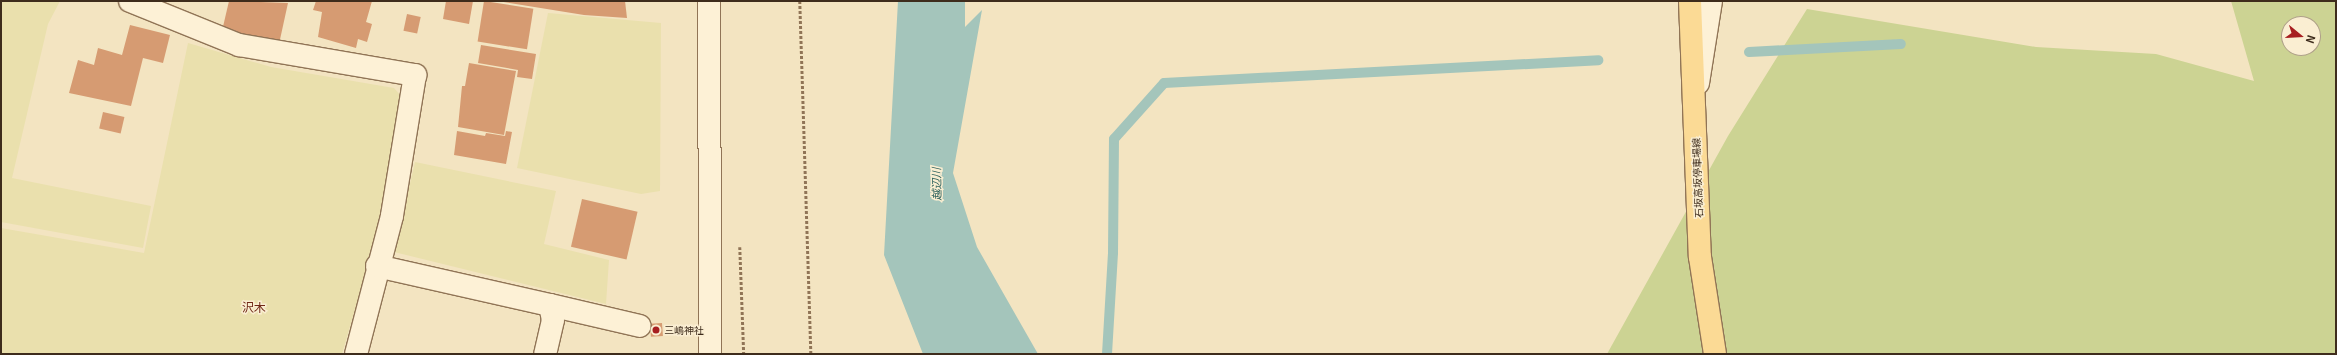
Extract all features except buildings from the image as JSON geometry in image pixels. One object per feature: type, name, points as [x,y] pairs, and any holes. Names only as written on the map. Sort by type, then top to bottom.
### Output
[{"type":"main road","name":"石坂高坂停車場線","points":[[1690,1],[1700,257],[1715,354]]},
{"type":"street","points":[[130,1],[240,45],[415,75],[392,216],[356,354]]},
{"type":"street","points":[[709,1],[710,354]]},
{"type":"street","points":[[1694,109],[1711,1]]},
{"type":"street","points":[[378,266],[640,326]]},
{"type":"street","points":[[545,354],[553,320],[550,305]]},
{"type":"path","points":[[800,1],[811,354]]},
{"type":"shaded area","points":[[1,1],[60,1],[48,24],[12,178],[151,206],[143,248],[1,222]]},
{"type":"shaded area","points":[[548,13],[661,23],[660,191],[641,194],[517,168]]},
{"type":"shaded area","points":[[188,43],[271,67],[394,88],[403,98],[379,226],[342,354],[1,354],[1,228],[144,253]]},
{"type":"shaded area","points":[[415,162],[556,191],[544,244],[609,260],[606,304],[394,252]]},
{"type":"green space","points":[[2231,1],[2336,1],[2336,354],[1607,354],[1728,136],[1807,9],[2036,47],[2156,54],[2254,81]]},
{"type":"water","name":"越辺川","points":[[898,1],[965,1],[965,27],[982,10],[953,173],[977,247],[1038,354],[923,354],[884,255]]},
{"type":"waterway","points":[[1749,52],[1901,44]]},
{"type":"waterway","points":[[1107,354],[1113,253],[1114,139],[1164,83],[1598,60]]},
{"type":"place","name":"三嶋神社","points":[[656,330]]},
{"type":"district","name":"沢木","points":[[254,307]]}]
